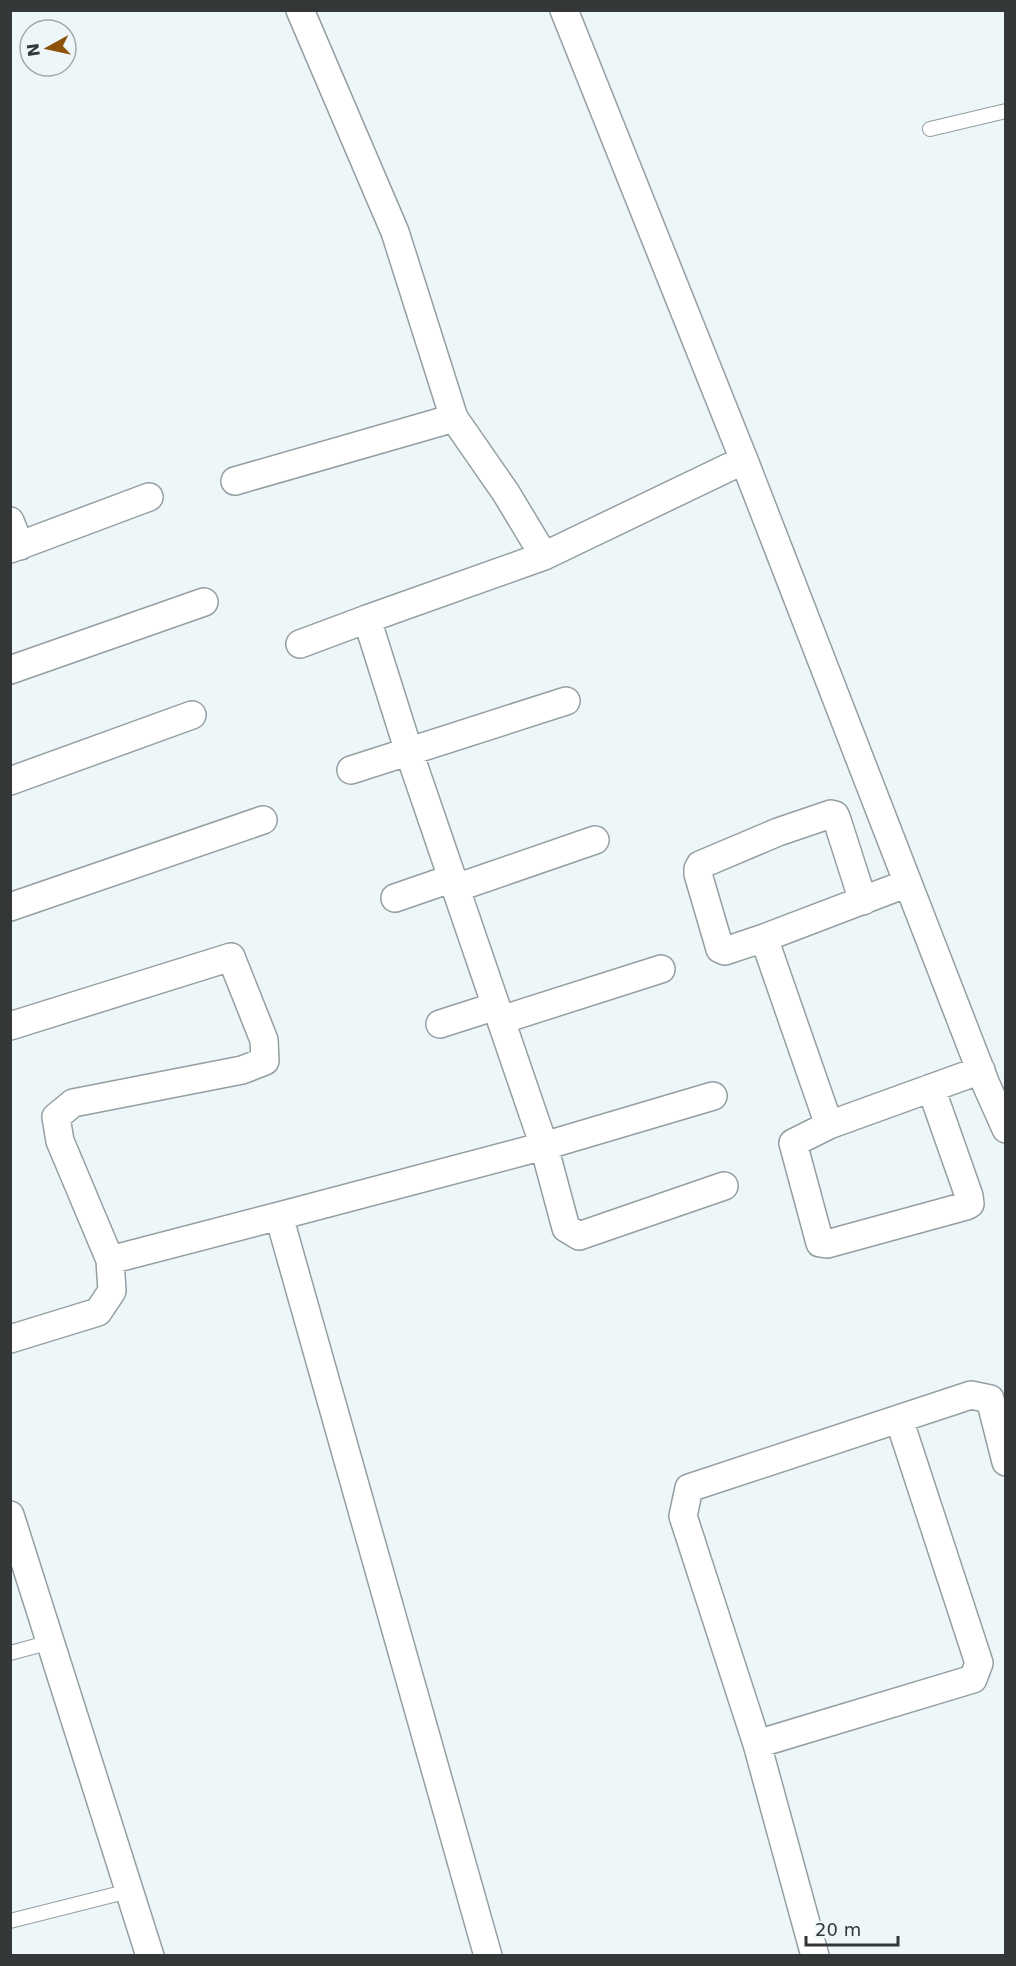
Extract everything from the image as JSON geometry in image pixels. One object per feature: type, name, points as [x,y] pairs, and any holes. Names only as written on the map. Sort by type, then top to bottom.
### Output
[{"type":"street","points":[[300,10],[395,232],[454,418],[506,493],[544,555]]},
{"type":"street","points":[[564,10],[744,460],[1005,1129]]},
{"type":"street","points":[[235,481],[454,418]]},
{"type":"street","points":[[300,644],[544,555],[744,460]]},
{"type":"street","points":[[10,521],[15,548],[149,496]]},
{"type":"street","points":[[10,670],[204,602]]},
{"type":"street","points":[[367,619],[409,752],[544,1146],[566,1228],[579,1236],[724,1186]]},
{"type":"street","points":[[351,770],[566,701]]},
{"type":"street","points":[[10,781],[192,715]]},
{"type":"street","points":[[863,901],[837,820],[835,815],[831,814],[778,832],[700,865],[698,868],[720,949],[725,951],[764,938],[863,901],[908,883]]},
{"type":"street","points":[[10,907],[263,820]]},
{"type":"street","points":[[395,898],[454,883],[595,840]]},
{"type":"street","points":[[764,938],[829,1125]]},
{"type":"street","points":[[10,1026],[231,957],[264,1040],[265,1061],[242,1070],[73,1103],[56,1117],[60,1141],[110,1260],[112,1291],[98,1312],[10,1339]]},
{"type":"street","points":[[440,1024],[499,1013],[661,969]]},
{"type":"street","points":[[931,1088],[970,1204],[827,1244],[820,1243],[793,1143],[829,1125],[931,1088],[981,1070]]},
{"type":"street","points":[[110,1260],[544,1146],[713,1096]]},
{"type":"street","points":[[279,1216],[488,1956]]},
{"type":"street","points":[[815,1956],[757,1744],[683,1516],[689,1488],[971,1395],[990,1399],[1005,1462]]},
{"type":"street","points":[[757,1744],[973,1679],[979,1663],[900,1419]]},
{"type":"street","points":[[12,1528],[51,1642],[150,1956]]},
{"type":"lane","points":[[930,129],[1005,111]]},
{"type":"lane","points":[[10,1653],[51,1642]]},
{"type":"lane","points":[[10,1921],[129,1891]]}]
